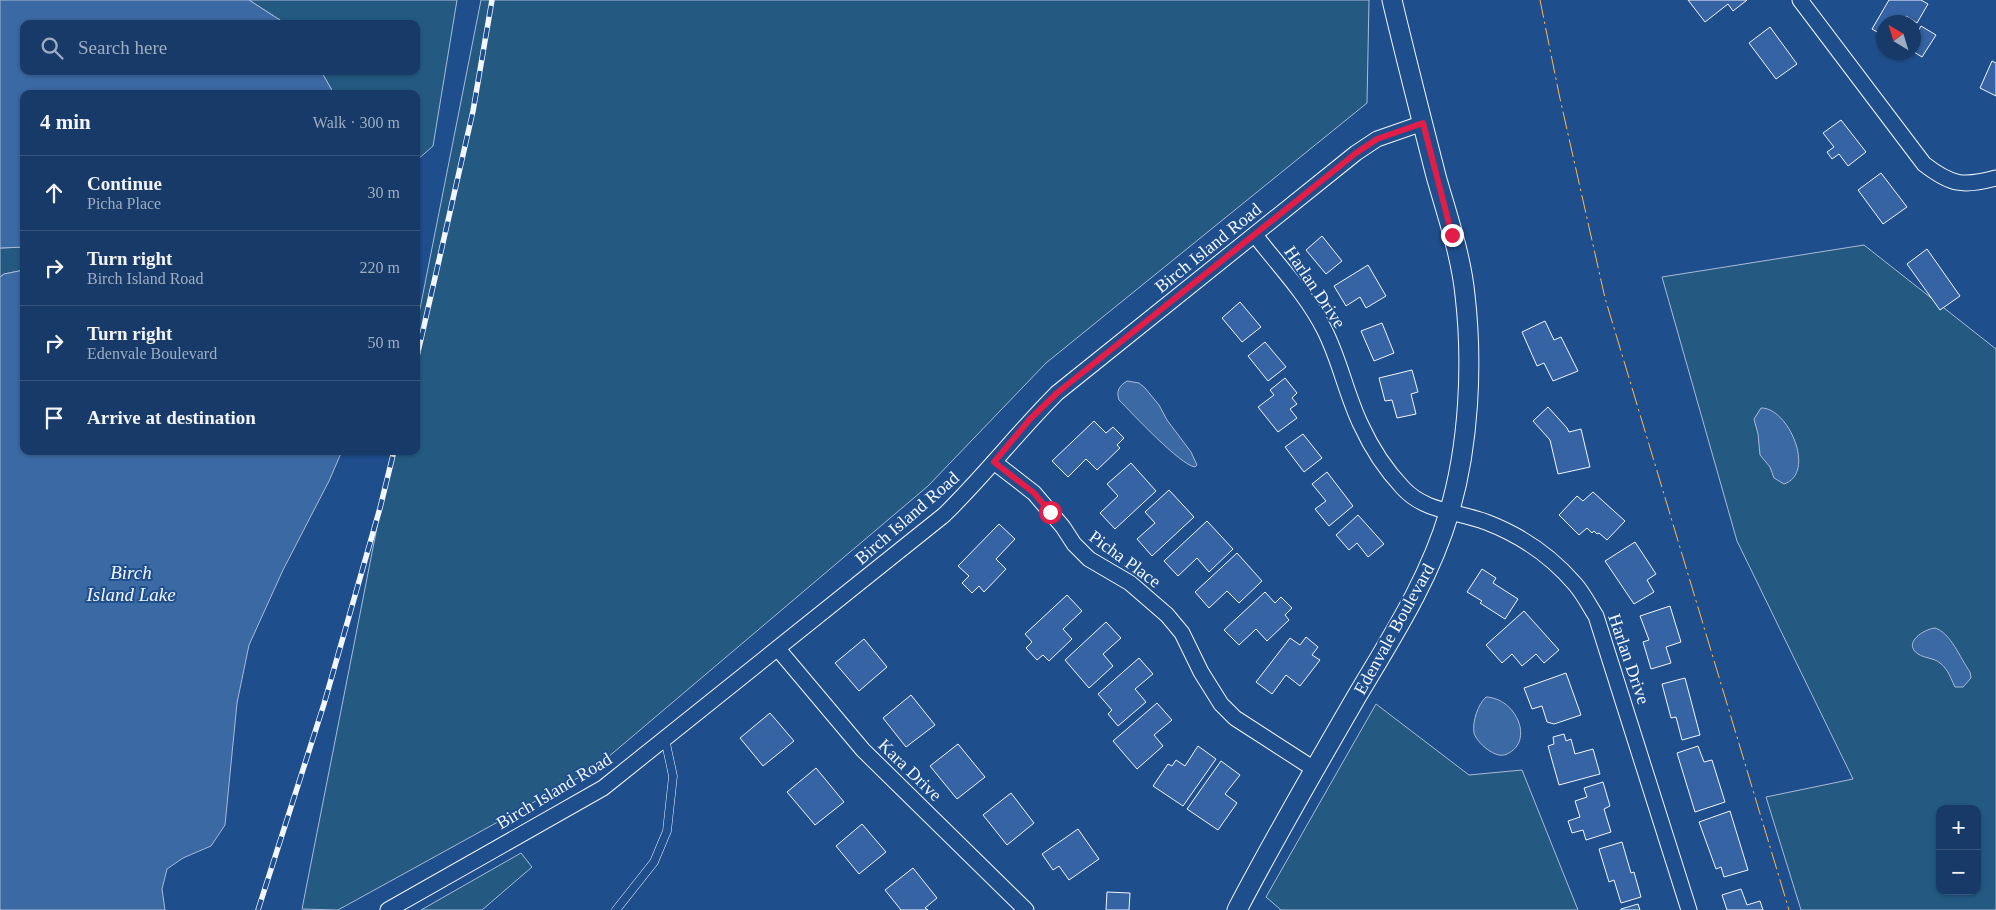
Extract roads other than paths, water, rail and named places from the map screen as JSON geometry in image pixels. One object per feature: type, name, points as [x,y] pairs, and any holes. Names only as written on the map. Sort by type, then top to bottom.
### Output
[{"type":"street","name":"Edenvale Boulevard","points":[[1237,910],[1314,769],[1400,624],[1427,574],[1449,513],[1460,461],[1467,406],[1470,345],[1465,291],[1392,0]]},
{"type":"street","points":[[1800,0],[1924,164],[1940,176],[1959,184],[1996,178]]},
{"type":"street","name":"Birch Island Road","points":[[388,910],[603,788],[944,515],[994,462],[1030,419],[1057,393],[1356,153],[1377,139],[1423,123]]},
{"type":"street","name":"Harlan Drive","points":[[1254,235],[1306,300],[1324,328],[1361,425],[1380,458],[1403,488],[1415,499],[1428,506],[1484,521],[1518,536],[1549,558],[1576,584],[1596,616],[1689,910]]},
{"type":"street","name":"Picha Place","points":[[994,462],[1034,493],[1063,527],[1074,544],[1089,559],[1130,583],[1167,615],[1182,633],[1201,672],[1221,704],[1235,718],[1314,769]]},
{"type":"street","name":"Kara Drive","points":[[778,649],[862,750],[1026,910]]},
{"type":"lane","points":[[616,910],[654,862],[667,831],[673,776],[665,739]]},
{"type":"water","points":[[0,0],[249,0],[280,20],[20,20],[20,75],[323,75],[332,90],[20,90],[20,247],[0,248]]},
{"type":"water","name":"Birch Island Lake","points":[[20,271],[20,455],[340,455],[329,481],[283,570],[249,645],[237,703],[225,825],[211,846],[183,858],[167,869],[162,889],[165,910],[0,910],[0,277],[4,274]]},
{"type":"water","points":[[1127,381],[1139,383],[1159,405],[1167,420],[1191,452],[1197,465],[1195,467],[1179,458],[1119,400],[1119,389]]},
{"type":"water","points":[[1761,408],[1771,411],[1781,418],[1795,441],[1798,467],[1794,478],[1784,484],[1774,478],[1770,467],[1760,455],[1754,419]]},
{"type":"water","points":[[1935,628],[1950,640],[1970,672],[1971,678],[1963,687],[1955,687],[1943,665],[1918,654],[1914,650],[1912,645],[1916,637],[1925,631]]},
{"type":"water","points":[[1486,697],[1497,699],[1506,704],[1518,721],[1521,731],[1520,740],[1515,748],[1507,754],[1498,755],[1493,753],[1479,741],[1474,733],[1476,714],[1480,704]]},
{"type":"railway","points":[[420,343],[473,111],[492,0]]},
{"type":"railway","points":[[258,910],[324,704],[380,508],[393,455]]}]
